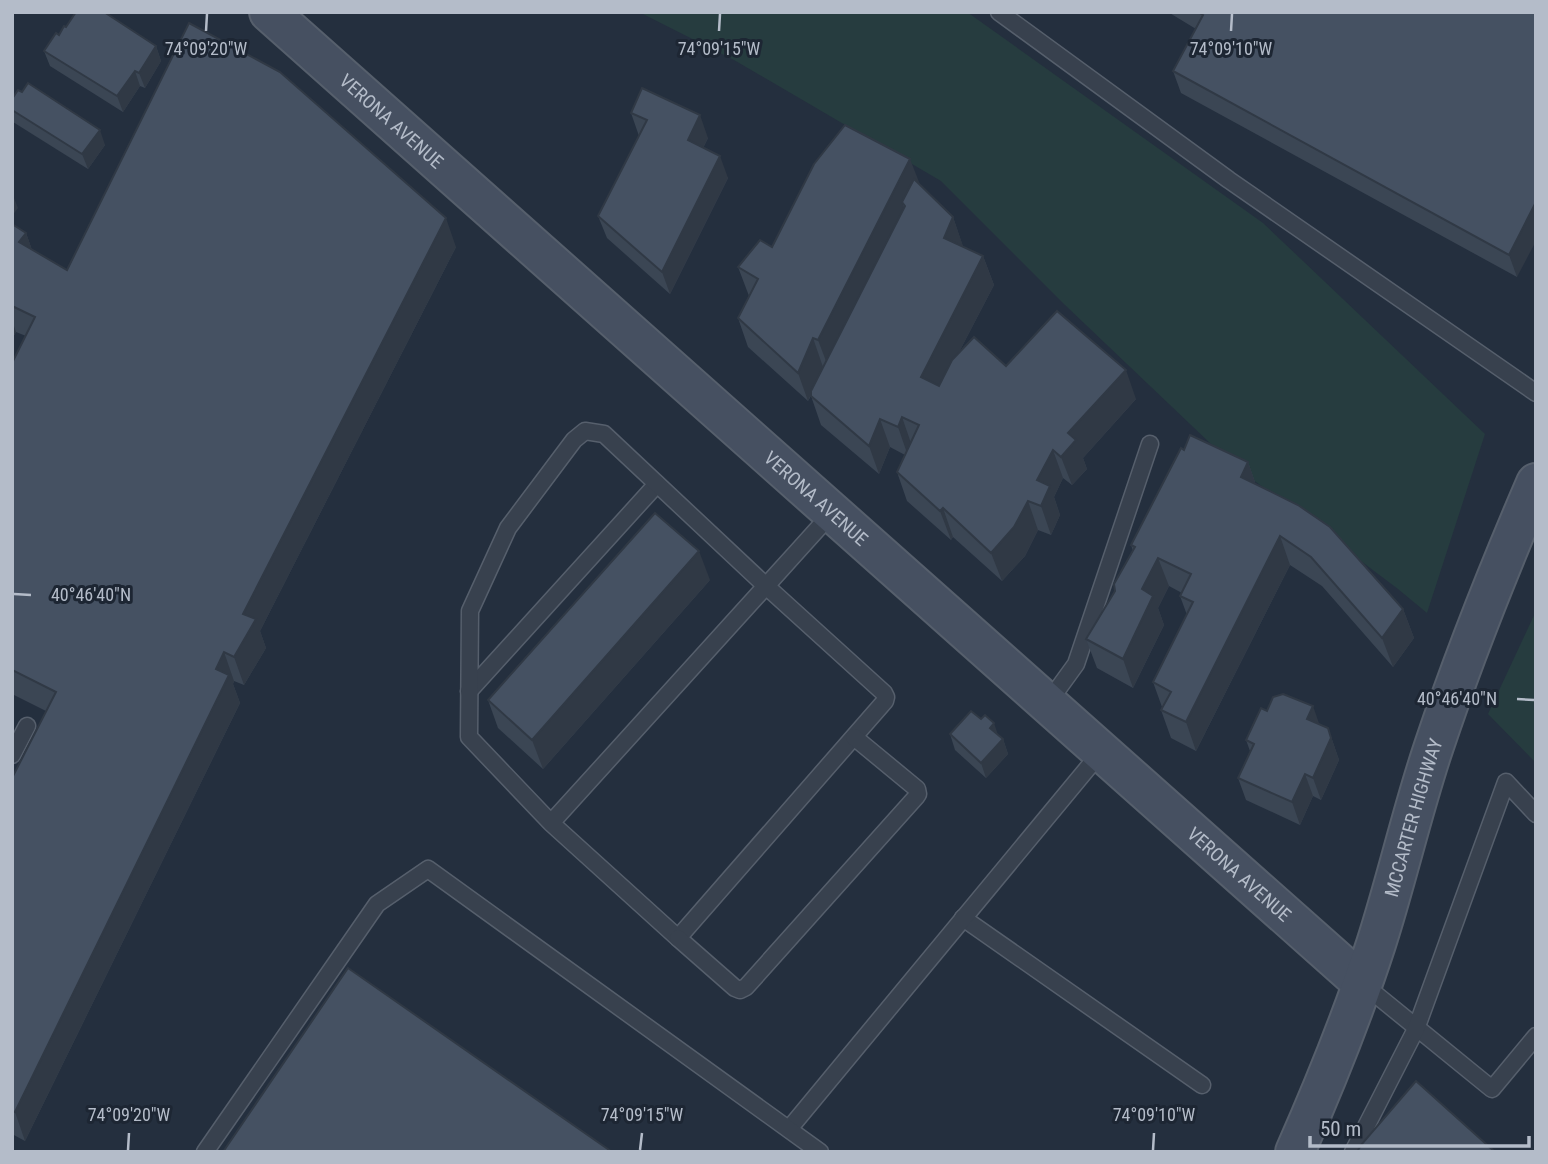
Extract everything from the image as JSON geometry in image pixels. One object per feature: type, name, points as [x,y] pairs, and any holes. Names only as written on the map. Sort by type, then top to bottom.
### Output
[{"type":"street","name":"VERONA AVENUE","points":[[269,12],[1362,984]]},
{"type":"street","name":"MCCARTER HIGHWAY","points":[[1295,1152],[1337,1053],[1362,984],[1386,912],[1433,748],[1457,680],[1536,483]]},
{"type":"lane","points":[[999,12],[1228,180],[1536,393]]},
{"type":"lane","points":[[678,939],[886,697],[604,434],[585,431],[574,440],[508,527],[470,611],[469,737],[551,823],[678,939],[740,990],[746,988],[918,794],[917,789],[854,737]]},
{"type":"lane","points":[[1047,704],[1076,664],[1150,444]]},
{"type":"lane","points":[[469,691],[657,484]]},
{"type":"lane","points":[[551,823],[832,513]]},
{"type":"lane","points":[[12,755],[27,726]]},
{"type":"lane","points":[[789,1129],[1101,751]]},
{"type":"lane","points":[[1353,1152],[1416,1028],[1506,782],[1536,814]]},
{"type":"lane","points":[[205,1152],[377,904],[429,869],[820,1152]]},
{"type":"lane","points":[[963,918],[1202,1085]]},
{"type":"lane","points":[[1362,984],[1492,1089],[1536,1037]]},
{"type":"green space","points":[[639,12],[967,12],[1263,223],[1485,434],[1427,613],[1232,464],[1065,305],[941,181],[734,60]]},
{"type":"green space","points":[[1536,611],[1536,763],[1488,714]]},
{"type":"building","points":[[76,12],[104,12],[156,46],[139,73],[135,71],[117,96],[44,51],[56,33],[59,35]]},
{"type":"building","points":[[1198,12],[1536,12],[1536,202],[1509,255],[1173,71],[1203,15]]},
{"type":"building","points":[[189,23],[280,72],[446,218],[243,614],[256,619],[234,657],[224,652],[216,669],[229,675],[15,1112],[12,1111],[12,778],[56,692],[12,670],[12,363],[35,317],[12,306],[12,224],[26,233],[19,242],[67,270]]},
{"type":"building","points":[[28,83],[100,130],[82,154],[12,110],[12,99],[18,90],[22,92]]},
{"type":"building","points":[[642,88],[700,115],[688,140],[720,156],[662,272],[598,216],[647,120],[631,113]]},
{"type":"building","points":[[845,125],[910,159],[818,340],[813,338],[798,373],[738,318],[758,279],[738,267],[760,240],[772,247],[814,164]]},
{"type":"building","points":[[914,179],[953,217],[944,238],[983,256],[921,377],[939,386],[952,360],[974,337],[1006,366],[1057,311],[1126,370],[1068,433],[1076,440],[1061,457],[1053,450],[1037,480],[1050,486],[1041,506],[1028,501],[1014,527],[991,553],[943,508],[940,511],[897,472],[919,425],[902,417],[898,427],[880,419],[869,446],[811,396],[811,391],[905,206],[902,202]]},
{"type":"building","points":[[1190,435],[1248,462],[1241,477],[1298,505],[1330,527],[1403,609],[1382,638],[1311,557],[1280,536],[1186,722],[1161,710],[1171,692],[1153,682],[1193,602],[1180,596],[1191,574],[1158,558],[1142,589],[1153,596],[1123,659],[1086,639],[1115,591],[1114,584],[1135,547],[1131,545]]},
{"type":"building","points":[[655,513],[699,551],[532,740],[488,700]]},
{"type":"building","points":[[1283,694],[1313,706],[1307,719],[1328,728],[1331,738],[1313,778],[1305,774],[1292,802],[1238,778],[1254,744],[1246,740],[1261,708],[1267,711],[1273,697]]},
{"type":"building","points":[[971,711],[981,719],[985,715],[994,723],[990,728],[1003,739],[981,763],[950,734]]},
{"type":"building","points":[[348,968],[612,1152],[223,1152]]},
{"type":"building","points":[[1416,1081],[1495,1152],[1357,1152]]}]
